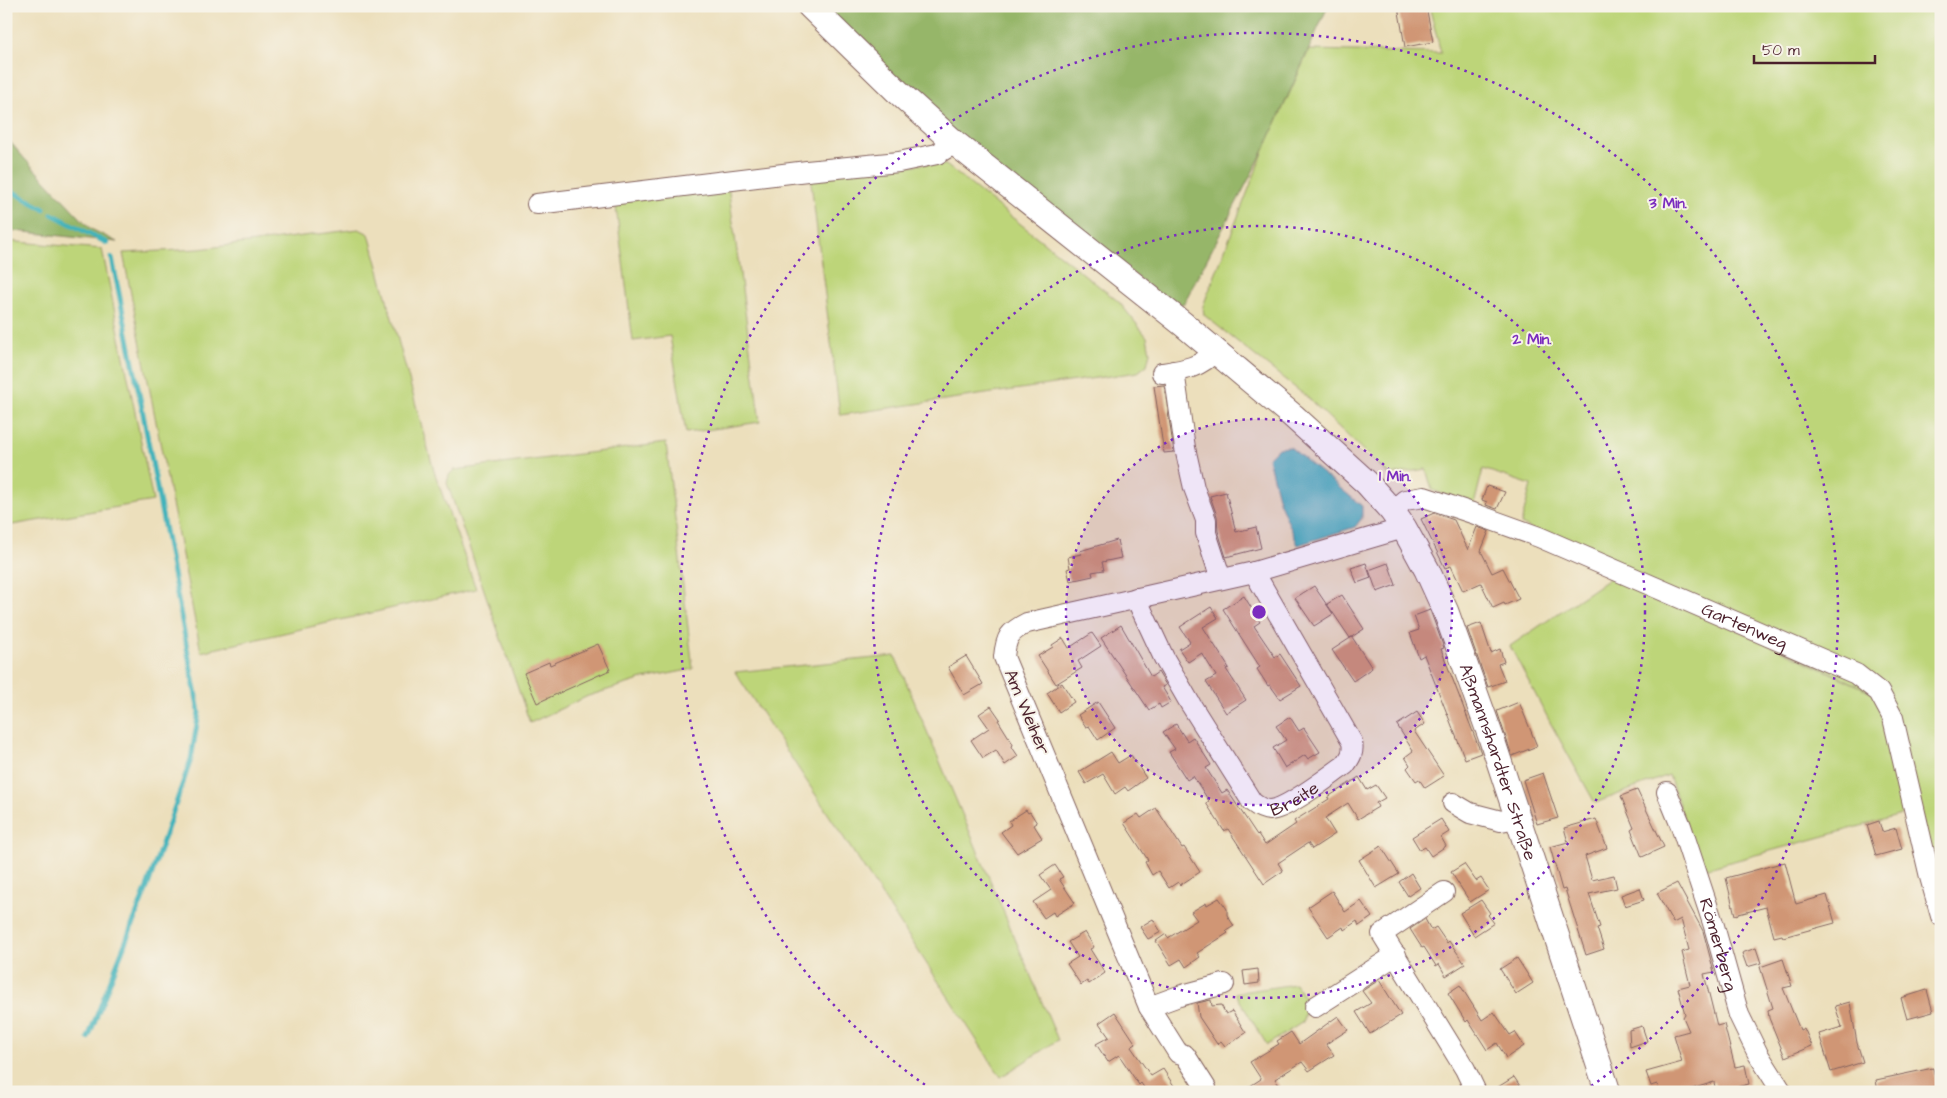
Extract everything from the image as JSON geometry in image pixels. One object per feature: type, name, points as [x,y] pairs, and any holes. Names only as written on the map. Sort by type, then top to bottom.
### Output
[{"type":"main road","name":"Aßmannshardter Straße","points":[[810,6],[954,144],[1215,351],[1341,458],[1367,483],[1398,520],[1427,570],[1446,612],[1491,738],[1608,1092]]},
{"type":"street","points":[[537,204],[798,172],[899,162],[937,154],[954,144]]},
{"type":"street","points":[[1215,351],[1210,357],[1192,368],[1168,372],[1194,488],[1206,520],[1206,533],[1221,579]]},
{"type":"street","name":"Gartenweg","points":[[1398,520],[1405,500],[1424,497],[1478,514],[1618,570],[1856,674],[1868,682],[1879,692],[1893,718],[1930,877],[1941,916]]},
{"type":"street","name":"Am Weiher","points":[[1203,1092],[1206,1088],[1185,1055],[1178,1053],[1149,1007],[1004,657],[1005,641],[1014,630],[1027,623],[1254,572],[1398,520]]},
{"type":"street","name":"Breite","points":[[1136,598],[1168,666],[1252,802],[1258,807],[1268,810],[1282,807],[1345,765],[1352,755],[1353,747],[1352,742],[1254,572]]},
{"type":"street","name":"Römerberg","points":[[1667,792],[1681,826],[1714,926],[1739,1015],[1758,1054],[1782,1092]]},
{"type":"street","points":[[1453,803],[1470,813],[1501,821],[1517,818]]},
{"type":"street","points":[[1444,892],[1382,934],[1465,1069],[1476,1092]]},
{"type":"street","points":[[1315,1007],[1396,955]]},
{"type":"street","points":[[1149,1007],[1179,996],[1224,984]]},
{"type":"green space","points":[[820,6],[1328,6],[1264,150],[1184,303],[1174,306],[958,137]]},
{"type":"green space","points":[[1429,6],[1941,6],[1941,899],[1891,701],[1521,524],[1531,485],[1483,469],[1474,505],[1432,490],[1426,469],[1389,475],[1308,398],[1204,315],[1203,306],[1264,150],[1309,50],[1441,53]]},
{"type":"green space","points":[[6,137],[91,229],[117,242],[6,230]]},
{"type":"green space","points":[[926,164],[946,165],[1119,302],[1147,337],[1150,352],[1147,365],[1138,372],[840,415],[810,174]]},
{"type":"green space","points":[[728,185],[760,422],[686,433],[670,336],[633,341],[615,199]]},
{"type":"green space","points":[[359,229],[369,234],[434,471],[476,589],[201,652],[123,253],[199,249]]},
{"type":"green space","points":[[6,241],[102,249],[153,501],[6,526]]},
{"type":"green space","points":[[666,443],[693,669],[643,679],[588,696],[530,723],[447,483],[449,475],[454,470]]},
{"type":"green space","points":[[1616,574],[1876,694],[1912,812],[1701,870],[1669,775],[1595,803],[1510,646]]},
{"type":"green space","points":[[895,656],[1058,1040],[1001,1077],[735,672]]},
{"type":"green space","points":[[1295,984],[1307,1002],[1303,1022],[1267,1045],[1235,993]]},
{"type":"water","points":[[1290,447],[1362,506],[1362,518],[1355,527],[1298,545],[1279,501],[1268,458],[1278,448]]},
{"type":"building","points":[[1398,6],[1426,6],[1433,42],[1405,47]]},
{"type":"building","points":[[1164,385],[1174,452],[1164,453],[1154,386]]},
{"type":"building","points":[[1487,486],[1505,492],[1497,509],[1486,505],[1487,502],[1482,500]]},
{"type":"building","points":[[1226,492],[1236,532],[1256,527],[1261,548],[1226,557],[1218,531],[1217,516],[1210,496]]},
{"type":"building","points":[[1434,513],[1454,520],[1468,550],[1477,527],[1489,531],[1481,551],[1492,573],[1503,568],[1519,599],[1493,608],[1481,583],[1463,591],[1451,566],[1445,568],[1421,519]]},
{"type":"building","points":[[1117,540],[1121,558],[1102,562],[1104,570],[1092,572],[1093,576],[1070,581],[1067,569],[1070,568],[1068,557],[1081,554],[1080,551]]},
{"type":"building","points":[[1366,563],[1371,578],[1357,583],[1351,568]]},
{"type":"building","points":[[1388,563],[1396,585],[1377,592],[1369,570]]},
{"type":"building","points":[[1314,586],[1333,614],[1314,626],[1295,598]]},
{"type":"building","points":[[1342,595],[1364,629],[1350,638],[1327,604]]},
{"type":"building","points":[[1244,596],[1260,622],[1254,626],[1275,657],[1280,654],[1301,686],[1280,699],[1270,685],[1268,686],[1257,669],[1260,667],[1223,609]]},
{"type":"building","points":[[1211,607],[1218,618],[1203,627],[1229,668],[1226,669],[1246,700],[1226,713],[1206,682],[1216,676],[1202,653],[1188,662],[1179,649],[1190,642],[1180,627]]},
{"type":"building","points":[[1430,610],[1444,648],[1441,649],[1481,753],[1465,759],[1424,655],[1419,658],[1410,633],[1419,630],[1414,616]]},
{"type":"building","points":[[1481,623],[1491,653],[1500,649],[1504,662],[1498,664],[1505,681],[1488,687],[1467,628]]},
{"type":"building","points":[[1121,625],[1151,677],[1158,672],[1166,685],[1162,687],[1171,702],[1161,708],[1159,704],[1149,710],[1101,638]]},
{"type":"building","points":[[1092,633],[1101,646],[1078,661],[1082,668],[1056,684],[1038,656],[1063,638],[1069,648]]},
{"type":"building","points":[[1352,637],[1372,668],[1353,681],[1332,650]]},
{"type":"building","points":[[598,644],[610,670],[537,703],[524,673],[549,662],[550,665]]},
{"type":"building","points":[[966,656],[983,684],[964,695],[948,667]]},
{"type":"building","points":[[1062,683],[1074,702],[1059,712],[1047,693]]},
{"type":"building","points":[[1098,702],[1115,728],[1098,740],[1089,726],[1086,727],[1078,715]]},
{"type":"building","points":[[1519,702],[1537,746],[1512,756],[1497,711]]},
{"type":"building","points":[[991,706],[1000,719],[998,720],[1018,756],[1005,765],[996,750],[983,758],[971,740],[989,728],[979,714]]},
{"type":"building","points":[[1417,712],[1425,724],[1414,731],[1444,776],[1425,788],[1419,779],[1416,781],[1407,768],[1410,765],[1405,757],[1413,751],[1397,725]]},
{"type":"building","points":[[1290,717],[1299,731],[1304,728],[1320,752],[1308,759],[1305,755],[1285,768],[1273,748],[1286,740],[1276,726]]},
{"type":"building","points":[[1176,724],[1187,741],[1193,737],[1211,765],[1206,768],[1222,793],[1227,790],[1265,845],[1296,824],[1294,821],[1359,777],[1367,790],[1376,785],[1385,798],[1376,803],[1378,807],[1358,819],[1348,803],[1325,818],[1335,834],[1312,849],[1308,843],[1278,863],[1283,871],[1264,884],[1228,829],[1224,831],[1206,803],[1209,801],[1193,776],[1187,780],[1169,752],[1175,749],[1163,732]]},
{"type":"building","points":[[1111,752],[1118,763],[1131,755],[1146,778],[1128,791],[1125,787],[1115,794],[1103,774],[1086,784],[1079,772]]},
{"type":"building","points":[[1543,773],[1558,818],[1537,824],[1523,780]]},
{"type":"building","points":[[1637,790],[1664,847],[1642,857],[1631,830],[1634,828],[1621,796]]},
{"type":"building","points":[[1156,808],[1200,872],[1180,885],[1178,882],[1169,888],[1158,871],[1152,875],[1145,862],[1148,860],[1124,823],[1138,814],[1141,818]]},
{"type":"building","points":[[1026,810],[1028,813],[1030,812],[1037,823],[1034,825],[1042,838],[1017,853],[1001,832],[1011,825],[1009,821]]},
{"type":"building","points":[[1441,819],[1449,832],[1441,837],[1446,846],[1431,856],[1425,847],[1420,850],[1412,837]]},
{"type":"building","points":[[1596,819],[1607,848],[1585,856],[1592,880],[1614,875],[1617,888],[1589,894],[1600,927],[1597,928],[1604,949],[1586,955],[1565,889],[1562,890],[1550,847],[1568,842],[1564,828]]},
{"type":"building","points":[[1879,821],[1882,832],[1896,828],[1902,849],[1876,856],[1867,825]]},
{"type":"building","points":[[1381,846],[1399,874],[1376,888],[1359,860]]},
{"type":"building","points":[[1785,862],[1796,904],[1827,895],[1835,923],[1783,937],[1782,935],[1774,937],[1766,907],[1735,915],[1726,878]]},
{"type":"building","points":[[1464,864],[1476,881],[1481,878],[1489,890],[1470,902],[1451,872]]},
{"type":"building","points":[[1055,865],[1063,877],[1059,879],[1075,903],[1055,916],[1053,912],[1044,918],[1033,902],[1051,890],[1040,875]]},
{"type":"building","points":[[1411,873],[1420,888],[1408,896],[1399,882]]},
{"type":"building","points":[[1677,883],[1703,931],[1714,972],[1704,974],[1717,1026],[1724,1024],[1735,1067],[1745,1065],[1749,1084],[1716,1092],[1714,1082],[1682,1092],[1659,1092],[1657,1084],[1651,1086],[1646,1072],[1682,1062],[1674,1035],[1689,1031],[1683,1017],[1685,1014],[1678,988],[1690,985],[1682,952],[1689,950],[1681,919],[1673,923],[1657,893]]},
{"type":"building","points":[[1640,888],[1644,900],[1625,906],[1621,895]]},
{"type":"building","points":[[1332,891],[1345,912],[1361,901],[1372,917],[1359,926],[1357,921],[1344,930],[1343,927],[1328,937],[1308,907]]},
{"type":"building","points":[[1219,898],[1227,909],[1227,915],[1234,926],[1226,931],[1228,933],[1197,953],[1200,957],[1186,967],[1181,959],[1171,965],[1156,941],[1166,934],[1168,938],[1197,920],[1191,912]]},
{"type":"building","points":[[1481,900],[1494,923],[1474,936],[1460,913]]},
{"type":"building","points":[[1153,919],[1161,932],[1148,939],[1140,927]]},
{"type":"building","points":[[1425,919],[1431,930],[1436,927],[1447,943],[1449,941],[1465,964],[1446,976],[1439,964],[1436,966],[1424,947],[1422,948],[1410,929]]},
{"type":"building","points":[[1085,932],[1094,947],[1090,949],[1105,973],[1089,984],[1087,981],[1081,985],[1067,964],[1078,957],[1068,942]]},
{"type":"building","points":[[1756,948],[1761,963],[1747,967],[1742,953]]},
{"type":"building","points":[[1517,958],[1533,983],[1516,994],[1500,969]]},
{"type":"building","points":[[1783,959],[1792,986],[1783,988],[1800,1030],[1804,1028],[1812,1046],[1785,1057],[1769,1018],[1768,1010],[1773,1008],[1760,967]]},
{"type":"building","points":[[1258,969],[1259,983],[1245,985],[1243,971]]},
{"type":"building","points":[[1379,980],[1401,1015],[1370,1034],[1356,1012],[1371,1003],[1362,991]]},
{"type":"building","points":[[1460,985],[1482,1020],[1494,1012],[1510,1035],[1515,1032],[1524,1046],[1506,1058],[1497,1043],[1487,1050],[1468,1020],[1466,1022],[1448,993]]},
{"type":"building","points":[[1927,990],[1933,1012],[1907,1019],[1901,998]]},
{"type":"building","points":[[1211,1000],[1212,1006],[1221,1005],[1226,1014],[1232,1011],[1246,1033],[1225,1046],[1221,1041],[1217,1044],[1199,1017],[1197,1003]]},
{"type":"building","points":[[1850,1002],[1857,1043],[1863,1062],[1831,1072],[1819,1034],[1842,1027],[1835,1006]]},
{"type":"building","points":[[1115,1012],[1136,1044],[1131,1047],[1151,1076],[1163,1069],[1178,1092],[1147,1092],[1141,1083],[1139,1085],[1119,1055],[1108,1062],[1096,1044],[1109,1037],[1099,1023]]},
{"type":"building","points":[[1338,1016],[1348,1030],[1326,1044],[1334,1055],[1309,1071],[1302,1062],[1275,1079],[1283,1092],[1241,1092],[1261,1079],[1250,1062],[1279,1044],[1277,1041],[1291,1032],[1299,1044]]},
{"type":"building","points":[[1642,1026],[1647,1041],[1630,1047],[1629,1030]]},
{"type":"building","points":[[1933,1068],[1938,1092],[1878,1092],[1876,1080]]},
{"type":"building","points":[[1514,1077],[1524,1092],[1490,1092]]},
{"type":"waterway","points":[[6,188],[44,209]]},
{"type":"waterway","points":[[52,214],[107,243]]},
{"type":"waterway","points":[[88,1038],[148,885],[191,759],[199,712],[112,258]]}]
